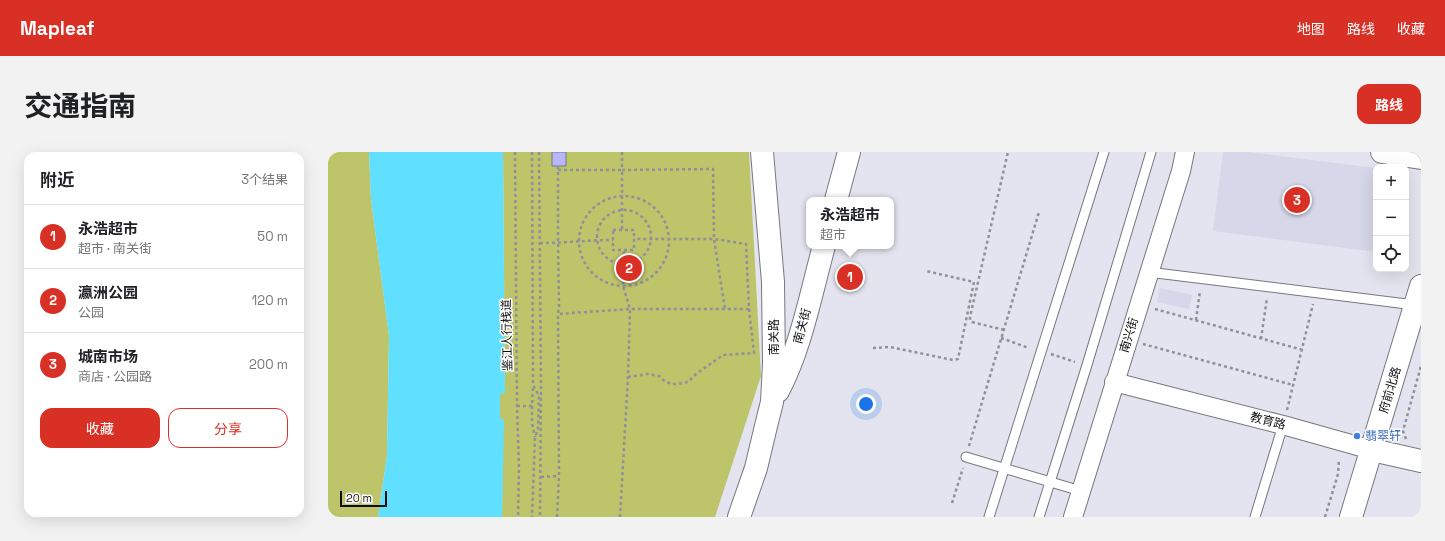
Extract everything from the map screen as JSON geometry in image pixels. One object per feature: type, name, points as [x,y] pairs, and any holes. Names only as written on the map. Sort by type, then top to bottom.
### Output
[{"type":"street","name":"南关路","points":[[739,517],[756,468],[772,402],[774,363],[773,290],[762,152]]},
{"type":"street","points":[[837,197],[849,152]]},
{"type":"street","name":"南兴街","points":[[1073,517],[1148,272],[1181,171],[1185,152]]},
{"type":"street","points":[[1382,152],[1421,158]]},
{"type":"street","name":"南关街","points":[[772,402],[784,380],[798,344],[823,249]]},
{"type":"street","name":"府前北路","points":[[1351,517],[1418,295]]},
{"type":"street","name":"教育路","points":[[1114,382],[1283,425],[1372,450],[1421,461]]},
{"type":"lane","points":[[989,517],[1104,152]]},
{"type":"lane","points":[[1039,517],[1088,366],[1151,152]]},
{"type":"lane","points":[[1148,272],[1316,292],[1418,295]]},
{"type":"lane","points":[[1255,517],[1283,425]]},
{"type":"lane","points":[[966,457],[1081,491]]},
{"type":"path","name":"鉴江人行栈道","points":[[515,152],[517,406],[519,467],[518,517]]},
{"type":"path","points":[[532,152],[532,423],[535,437],[532,517]]},
{"type":"path","points":[[540,152],[542,389],[540,517]]},
{"type":"path","points":[[622,152],[622,230]]},
{"type":"path","points":[[970,321],[1008,152]]},
{"type":"path","points":[[557,517],[559,476],[558,166]]},
{"type":"path","points":[[558,170],[712,169],[714,239],[725,309]]},
{"type":"path","points":[[622,195],[634,196],[655,208],[662,217],[667,228],[669,240],[667,254],[661,267],[651,277],[638,284],[623,286],[610,284],[598,278],[588,269],[581,257],[577,240],[583,220],[590,210],[599,203],[622,195]]},
{"type":"path","points":[[622,210],[629,210],[637,213],[648,224],[651,231],[651,239],[650,247],[646,254],[636,261],[624,264],[609,260],[603,254],[597,240],[597,233],[603,220],[608,215],[622,210]]},
{"type":"path","points":[[952,504],[1039,212]]},
{"type":"path","points":[[613,230],[634,230],[634,239],[634,250],[613,250],[613,230]]},
{"type":"path","points":[[628,377],[648,374],[659,376],[671,384],[678,384],[688,382],[696,374],[723,355],[754,354],[749,309],[746,244],[714,239],[634,239]]},
{"type":"path","points":[[540,243],[558,243],[577,240],[613,240]]},
{"type":"path","points":[[620,517],[628,377],[630,310],[623,286],[624,250]]},
{"type":"path","points":[[873,348],[890,347],[955,360],[959,357],[965,320],[974,282],[926,271]]},
{"type":"path","points":[[1196,320],[1201,278]]},
{"type":"path","points":[[1261,339],[1270,286]]},
{"type":"path","points":[[1283,425],[1316,292]]},
{"type":"path","points":[[1139,304],[1302,350]]},
{"type":"path","points":[[558,314],[630,310],[749,309]]},
{"type":"path","points":[[965,320],[1004,330]]},
{"type":"path","points":[[1001,338],[1088,366]]},
{"type":"path","points":[[1128,340],[1293,385]]},
{"type":"path","points":[[1407,440],[1403,431],[1421,366]]},
{"type":"path","points":[[533,385],[539,396],[538,430],[535,437]]},
{"type":"path","points":[[517,406],[532,406]]},
{"type":"path","points":[[1325,517],[1338,474],[1339,459]]},
{"type":"path","points":[[540,477],[559,476]]},
{"type":"shaded area","points":[[1223,152],[1249,152],[1373,168],[1373,252],[1213,231]]},
{"type":"shaded area","points":[[1160,288],[1192,295],[1189,309],[1157,302]]},
{"type":"green space","points":[[328,152],[369,152],[371,199],[389,336],[387,456],[378,517],[328,517]]},
{"type":"green space","points":[[503,152],[749,152],[761,376],[715,517],[502,517],[503,419],[500,419],[500,393],[505,393]]},
{"type":"water","points":[[369,152],[503,152],[505,393],[500,394],[500,419],[504,419],[502,517],[378,517],[387,456],[389,336],[371,199]]},
{"type":"building","points":[[552,152],[566,152],[566,166],[552,166]]},
{"type":"place","name":"城南市场","points":[[1297,200]]},
{"type":"place","name":"瀛洲公园","points":[[629,268]]},
{"type":"place","name":"永浩超市","points":[[850,277]]},
{"type":"place","name":"翡翠轩","points":[[1357,436]]}]
